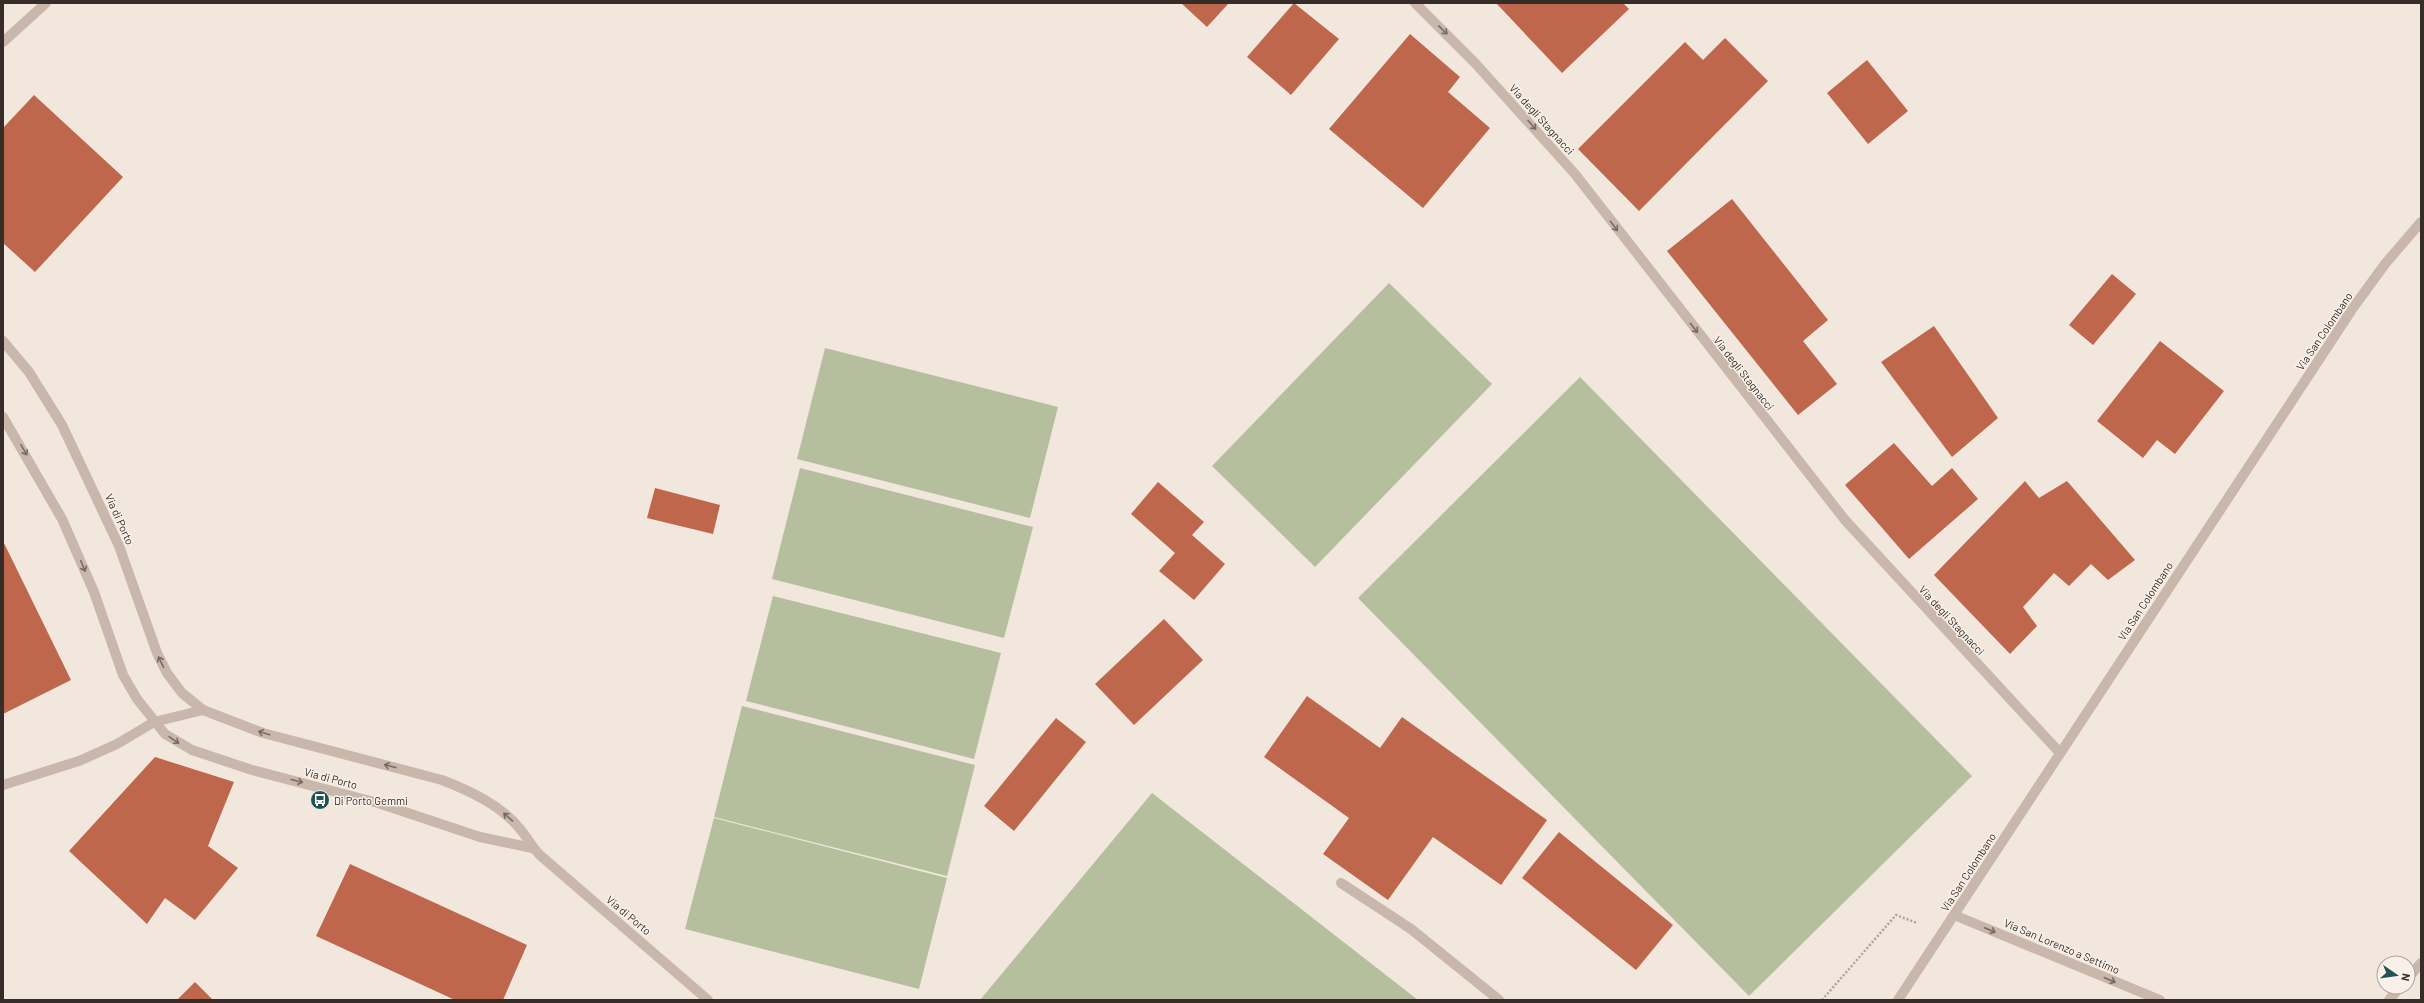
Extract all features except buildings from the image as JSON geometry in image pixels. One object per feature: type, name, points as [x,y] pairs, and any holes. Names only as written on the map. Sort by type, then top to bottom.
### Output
[{"type":"street","points":[[3,42],[46,3]]},
{"type":"street","name":"Via degli Stagnacci","points":[[1415,3],[1485,73],[1575,174],[1845,520],[2060,753]]},
{"type":"street","name":"Via San Colombano","points":[[1898,1000],[2353,308],[2385,264],[2421,222]]},
{"type":"street","name":"Via di Porto","points":[[3,341],[45,395],[88,476],[119,546],[152,641],[167,673],[182,693],[203,710],[263,733],[427,776],[464,789],[507,816],[520,829],[532,848],[656,953],[708,1000]]},
{"type":"street","name":"Via di Porto","points":[[3,417],[62,519],[94,592],[123,675],[136,699],[154,722],[181,745],[252,770],[378,803],[480,837],[532,848]]},
{"type":"street","points":[[3,785],[78,761],[117,744],[154,722],[203,710]]},
{"type":"street","points":[[1341,883],[1411,929],[1499,1000]]},
{"type":"street","name":"Via San Lorenzo a Settimo","points":[[1954,915],[2160,1000]]},
{"type":"green space","points":[[1389,283],[1492,384],[1315,567],[1212,466]]},
{"type":"green space","points":[[825,348],[1058,407],[1030,518],[797,459]]},
{"type":"green space","points":[[1580,377],[1972,776],[1749,996],[1358,598]]},
{"type":"green space","points":[[800,468],[1033,527],[1004,638],[772,579]]},
{"type":"green space","points":[[773,596],[1001,653],[974,759],[746,701]]},
{"type":"green space","points":[[742,706],[975,765],[947,876],[714,817]]},
{"type":"green space","points":[[1152,793],[1418,1000],[980,1000]]},
{"type":"green space","points":[[714,818],[947,878],[919,989],[685,929]]},
{"type":"place","name":"Di Porto Gemmi","points":[[320,800]]}]
